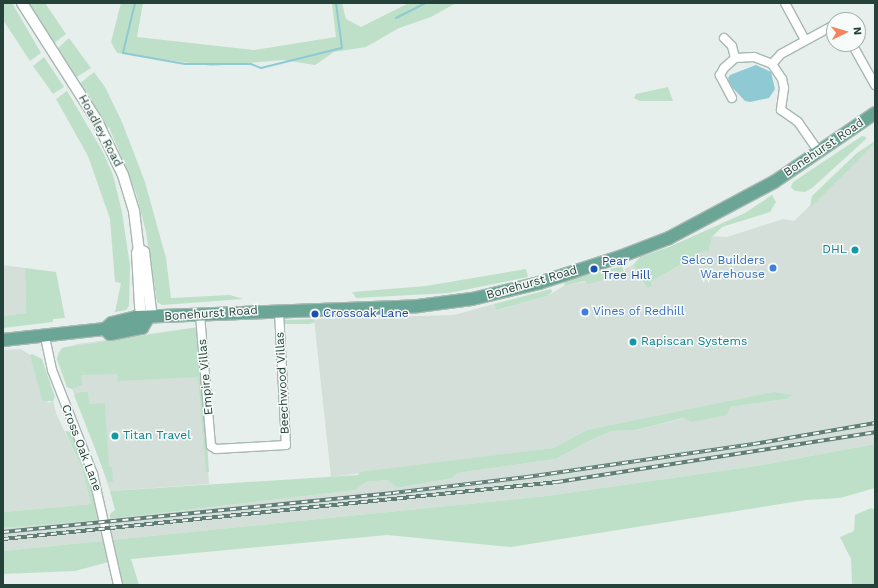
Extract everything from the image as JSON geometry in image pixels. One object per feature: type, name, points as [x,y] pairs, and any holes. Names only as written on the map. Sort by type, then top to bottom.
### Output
[{"type":"main road","name":"Bonehurst Road","points":[[3,340],[45,337],[105,329],[112,323],[129,318],[279,310],[418,306],[472,299],[539,283],[622,256],[669,238],[774,182],[820,153],[875,113]]},
{"type":"street","name":"Hoadley Road","points":[[22,3],[96,119],[115,155],[129,192],[139,249],[144,252],[151,311],[148,318]]},
{"type":"street","points":[[785,3],[806,40]]},
{"type":"street","points":[[772,64],[781,54],[826,29]]},
{"type":"street","points":[[724,38],[732,46],[735,58]]},
{"type":"street","points":[[856,52],[875,85]]},
{"type":"street","points":[[732,98],[720,75],[724,68],[735,58],[754,57],[772,64],[778,71],[784,88],[781,110],[798,122],[820,153]]},
{"type":"street","name":"Beechwood Villas","points":[[211,440],[211,446],[216,449],[286,445],[279,310]]},
{"type":"street","name":"Empire Villas","points":[[200,315],[211,440]]},
{"type":"street","name":"Cross Oak Lane","points":[[45,337],[52,370],[93,474],[118,585]]},
{"type":"shaded area","points":[[875,143],[875,444],[762,465],[546,496],[3,551],[3,528],[102,520],[356,490],[366,482],[387,480],[399,488],[452,478],[457,473],[556,459],[589,441],[612,431],[636,430],[730,407],[786,399],[791,395],[587,430],[553,448],[331,477],[314,319],[454,315],[494,304],[498,310],[547,296],[564,286],[625,274],[625,269],[633,265],[647,288],[651,282],[702,252],[707,236],[727,237],[783,219],[794,221]]},
{"type":"shaded area","points":[[3,265],[25,268],[26,313],[3,316]]},
{"type":"shaded area","points":[[199,327],[209,484],[110,491],[88,426],[72,389],[67,387],[57,359],[58,353],[62,348],[78,344]]},
{"type":"shaded area","points":[[21,349],[30,355],[48,403],[53,401],[56,413],[82,469],[91,504],[3,512],[3,350]]},
{"type":"green space","points":[[3,3],[12,3],[41,53],[30,61],[3,20]]},
{"type":"green space","points":[[27,3],[45,3],[66,34],[53,44]]},
{"type":"green space","points":[[121,3],[143,3],[137,37],[254,50],[336,37],[332,3],[342,3],[346,19],[361,27],[409,3],[456,3],[431,17],[399,28],[366,47],[334,52],[315,65],[284,60],[212,66],[117,53],[111,42]]},
{"type":"green space","points":[[69,38],[91,68],[75,78],[56,50]]},
{"type":"green space","points":[[44,57],[64,87],[53,94],[33,66]]},
{"type":"green space","points":[[94,72],[105,87],[122,122],[145,182],[166,258],[171,298],[230,295],[243,299],[162,305],[157,302],[146,232],[136,193],[109,127],[103,130],[103,120],[79,84]]},
{"type":"green space","points":[[668,87],[673,101],[640,101],[634,98],[636,94]]},
{"type":"green space","points":[[67,91],[103,152],[113,175],[122,212],[130,266],[129,306],[126,310],[115,312],[121,283],[115,282],[110,219],[88,156],[56,99]]},
{"type":"green space","points":[[862,136],[866,137],[866,139],[812,188],[805,192],[795,191],[791,187],[793,182]]},
{"type":"green space","points":[[875,141],[875,143],[810,208],[812,196],[857,153]]},
{"type":"green space","points":[[772,195],[776,202],[770,212],[722,227],[712,237],[708,253],[706,250],[702,252],[651,282],[652,286],[647,288],[633,265],[640,257],[669,247],[745,213]]},
{"type":"green space","points":[[622,266],[625,274],[588,284],[585,281],[564,286],[565,281]]},
{"type":"green space","points":[[25,268],[56,272],[65,318],[53,319],[53,322],[3,328],[3,316],[26,313]]},
{"type":"green space","points":[[526,269],[528,277],[449,293],[356,298],[352,292],[426,286]]},
{"type":"green space","points":[[551,289],[552,292],[547,296],[497,310],[494,304]]},
{"type":"green space","points":[[314,319],[315,322],[310,324],[283,324],[284,320]]},
{"type":"green space","points":[[199,327],[209,472],[206,472],[198,377],[118,381],[117,374],[81,375],[82,385],[72,389],[67,387],[57,359],[62,348]]},
{"type":"green space","points":[[32,354],[42,359],[55,397],[53,401],[43,401],[30,355]]},
{"type":"green space","points":[[80,392],[88,392],[89,404],[105,403],[109,467],[112,467],[113,482],[108,482],[74,395]]},
{"type":"green space","points":[[774,392],[792,395],[786,399],[730,407],[727,415],[692,422],[683,418],[636,430],[612,431],[589,441],[556,459],[457,473],[452,478],[398,488],[387,480],[366,482],[356,490],[110,519],[110,514],[115,510],[110,491],[358,475],[360,472],[553,448],[587,430]]},
{"type":"green space","points":[[65,431],[73,432],[79,443],[102,520],[3,528],[3,512],[91,504],[82,469]]},
{"type":"green space","points":[[875,444],[875,488],[840,498],[806,500],[511,547],[387,535],[131,559],[139,585],[123,585],[116,560],[75,571],[3,574],[3,551],[546,496],[762,465]]},
{"type":"green space","points":[[871,508],[875,510],[875,585],[852,585],[851,559],[840,537],[854,531],[855,515]]},
{"type":"water","points":[[756,65],[771,72],[775,89],[769,98],[750,102],[745,101],[731,86],[728,78],[730,75]]},
{"type":"waterway","points":[[135,3],[123,53],[185,64],[251,64],[261,68],[342,48],[336,3]]},
{"type":"waterway","points":[[396,18],[425,3]]},
{"type":"railway","points":[[3,532],[393,493],[527,477],[754,444],[875,423]]},
{"type":"railway","points":[[3,539],[557,482],[875,432]]},
{"type":"place","name":"DHL","points":[[855,250]]},
{"type":"place","name":"Selco Builders Warehouse","points":[[773,268]]},
{"type":"place","name":"Pear Tree Hill","points":[[594,269]]},
{"type":"place","name":"Vines of Redhill","points":[[585,312]]},
{"type":"place","name":"Crossoak Lane","points":[[315,314]]},
{"type":"place","name":"Rapiscan Systems","points":[[633,342]]},
{"type":"place","name":"Titan Travel","points":[[115,436]]}]
